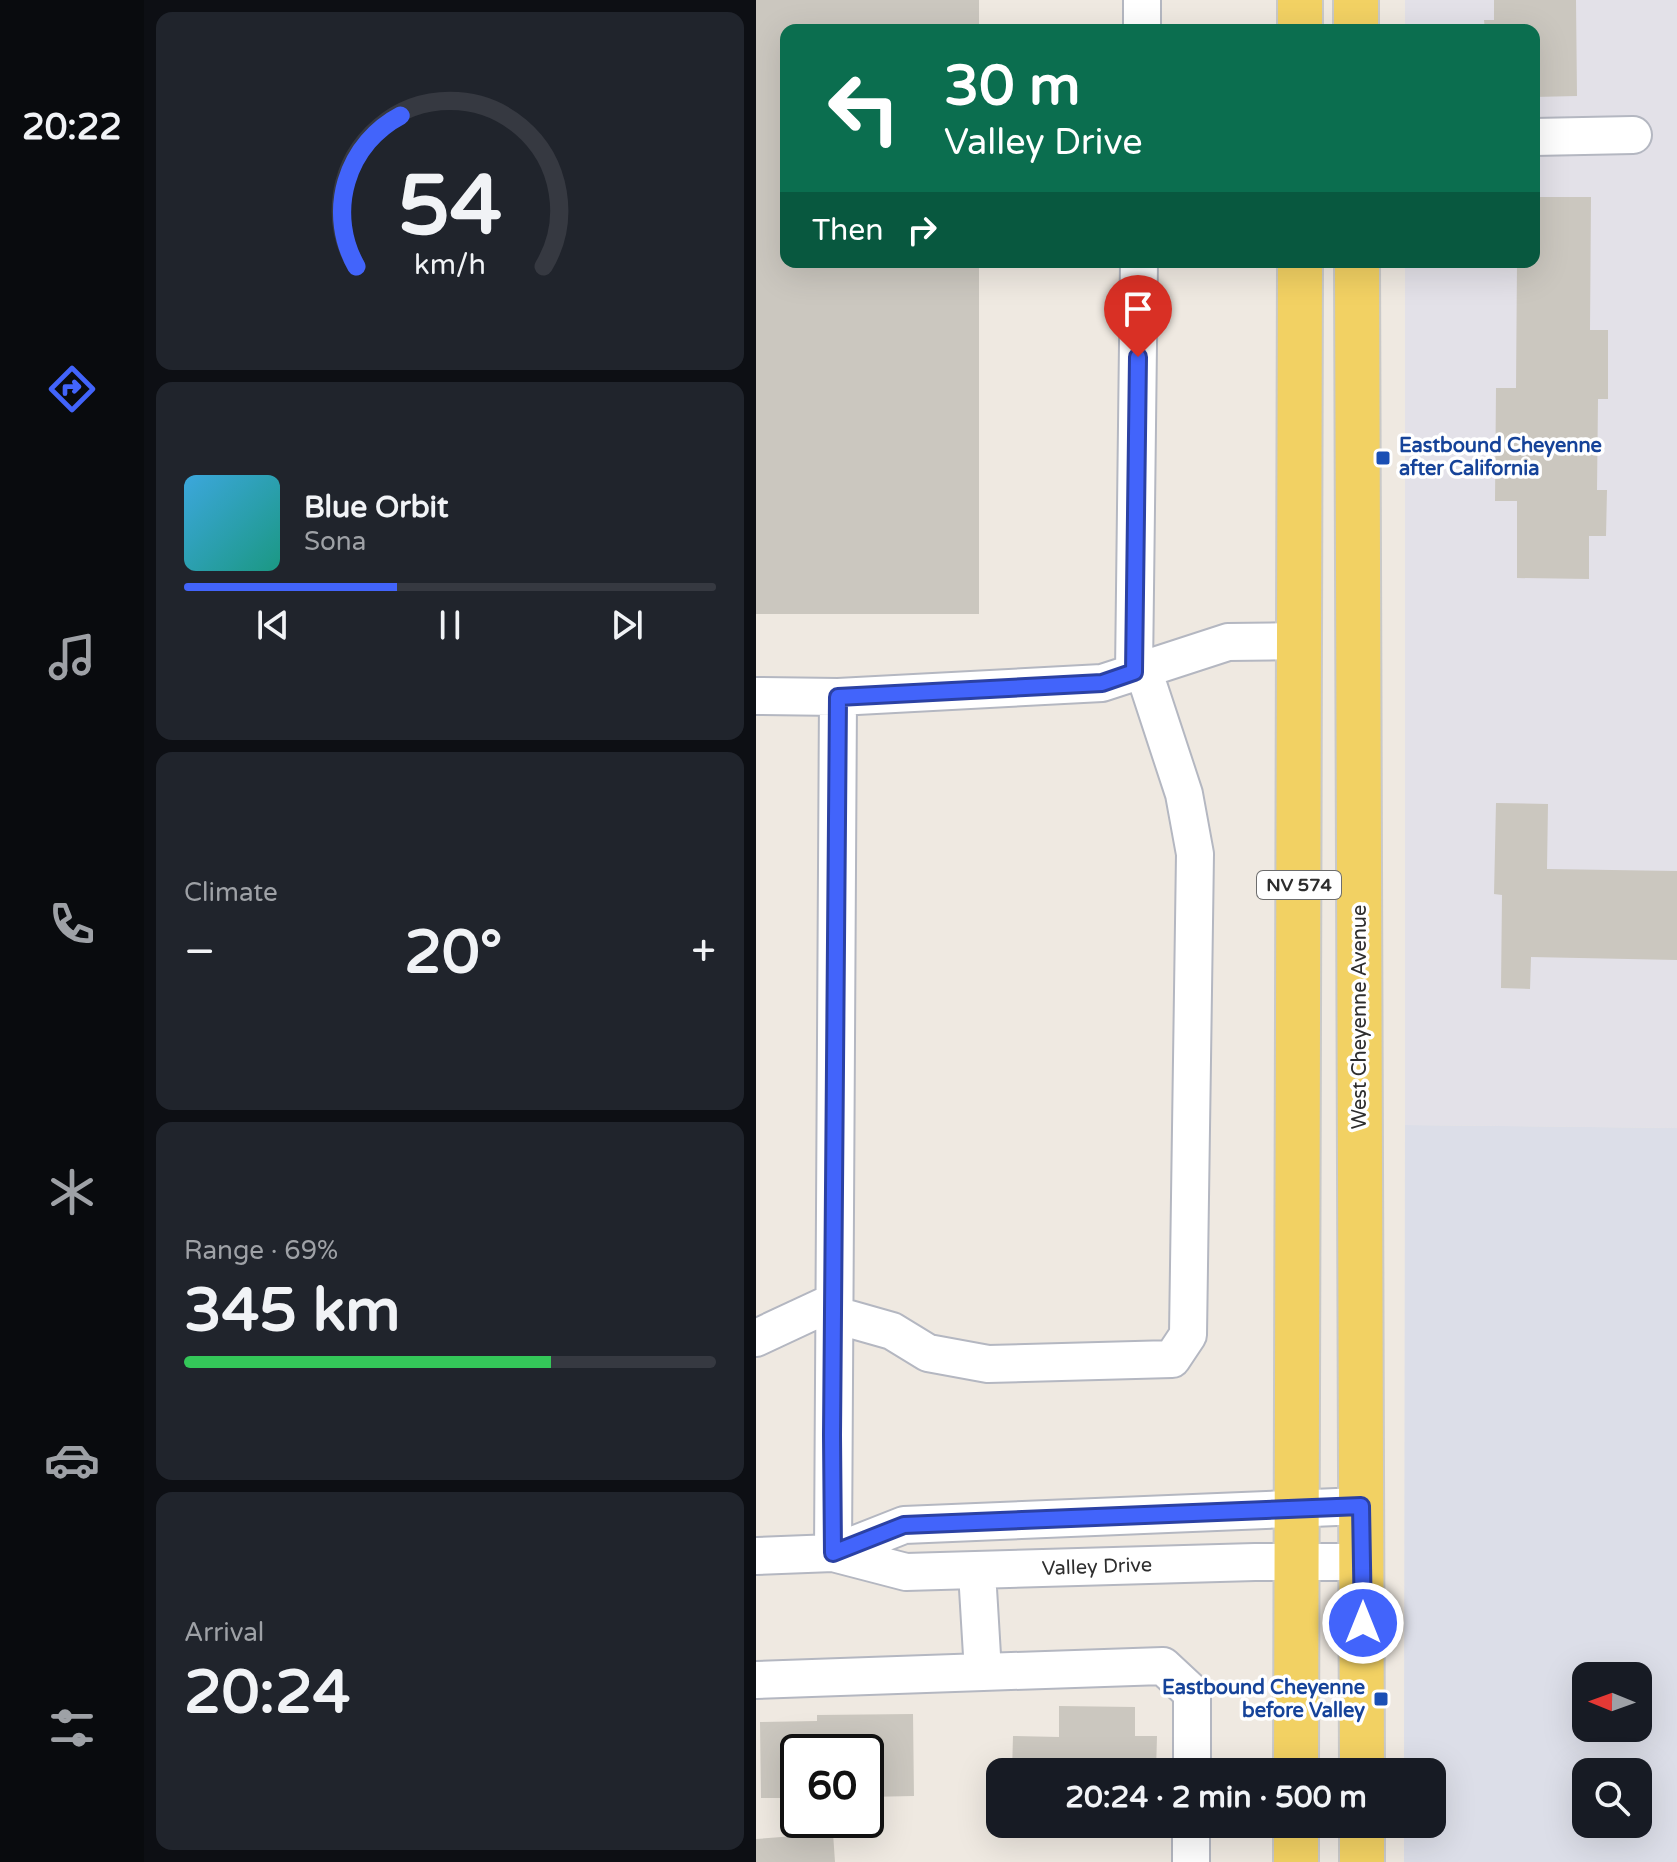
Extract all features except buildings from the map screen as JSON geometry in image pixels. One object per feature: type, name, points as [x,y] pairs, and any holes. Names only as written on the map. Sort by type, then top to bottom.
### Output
[{"type":"main road","points":[[1300,0],[1300,24]]},
{"type":"main road","points":[[1356,0],[1356,24]]},
{"type":"main road","name":"NV 574","points":[[1296,1758],[1300,268]]},
{"type":"main road","name":"West Cheyenne Avenue","points":[[1357,268],[1362,1758]]},
{"type":"main road","points":[[1299,493],[1325,621],[1325,645],[1335,674],[1359,684]]},
{"type":"main road","points":[[1296,1838],[1296,1862]]},
{"type":"main road","points":[[1362,1838],[1362,1862]]},
{"type":"street","points":[[1142,0],[1142,24]]},
{"type":"street","points":[[1540,137],[1633,135]]},
{"type":"street","points":[[756,1338],[832,1308],[892,1331],[928,1353],[988,1364],[1172,1359],[1188,1335],[1195,854],[1184,794],[1139,671],[1139,268]]},
{"type":"street","points":[[756,696],[838,697],[1102,683],[1228,642],[1299,641]]},
{"type":"street","points":[[833,1553],[832,1308],[838,697]]},
{"type":"street","name":"Valley Drive","points":[[833,1553],[904,1525],[1361,1506]]},
{"type":"street","name":"Valley Drive","points":[[756,1556],[833,1553],[906,1572],[1363,1562]]},
{"type":"street","points":[[977,1572],[983,1672]]},
{"type":"street","points":[[756,1680],[1163,1666],[1192,1693],[1192,1758]]},
{"type":"street","points":[[1191,1838],[1191,1862]]},
{"type":"shaded area","points":[[1405,0],[1677,0],[1677,1128],[1405,1125],[1405,268],[1540,268],[1540,24],[1405,24]]},
{"type":"shaded area","points":[[1405,1125],[1677,1128],[1677,1862],[1404,1862],[1404,1838],[1446,1838],[1446,1758],[1404,1758]]},
{"type":"place","name":"Eastbound Cheyenne after California","points":[[1383,458]]},
{"type":"place","name":"Eastbound Cheyenne before Valley","points":[[1381,1699]]},
{"type":"route","points":[[1138,357],[1134,672],[1102,683],[838,697],[833,1553],[904,1525],[1361,1506],[1363,1623]]}]
